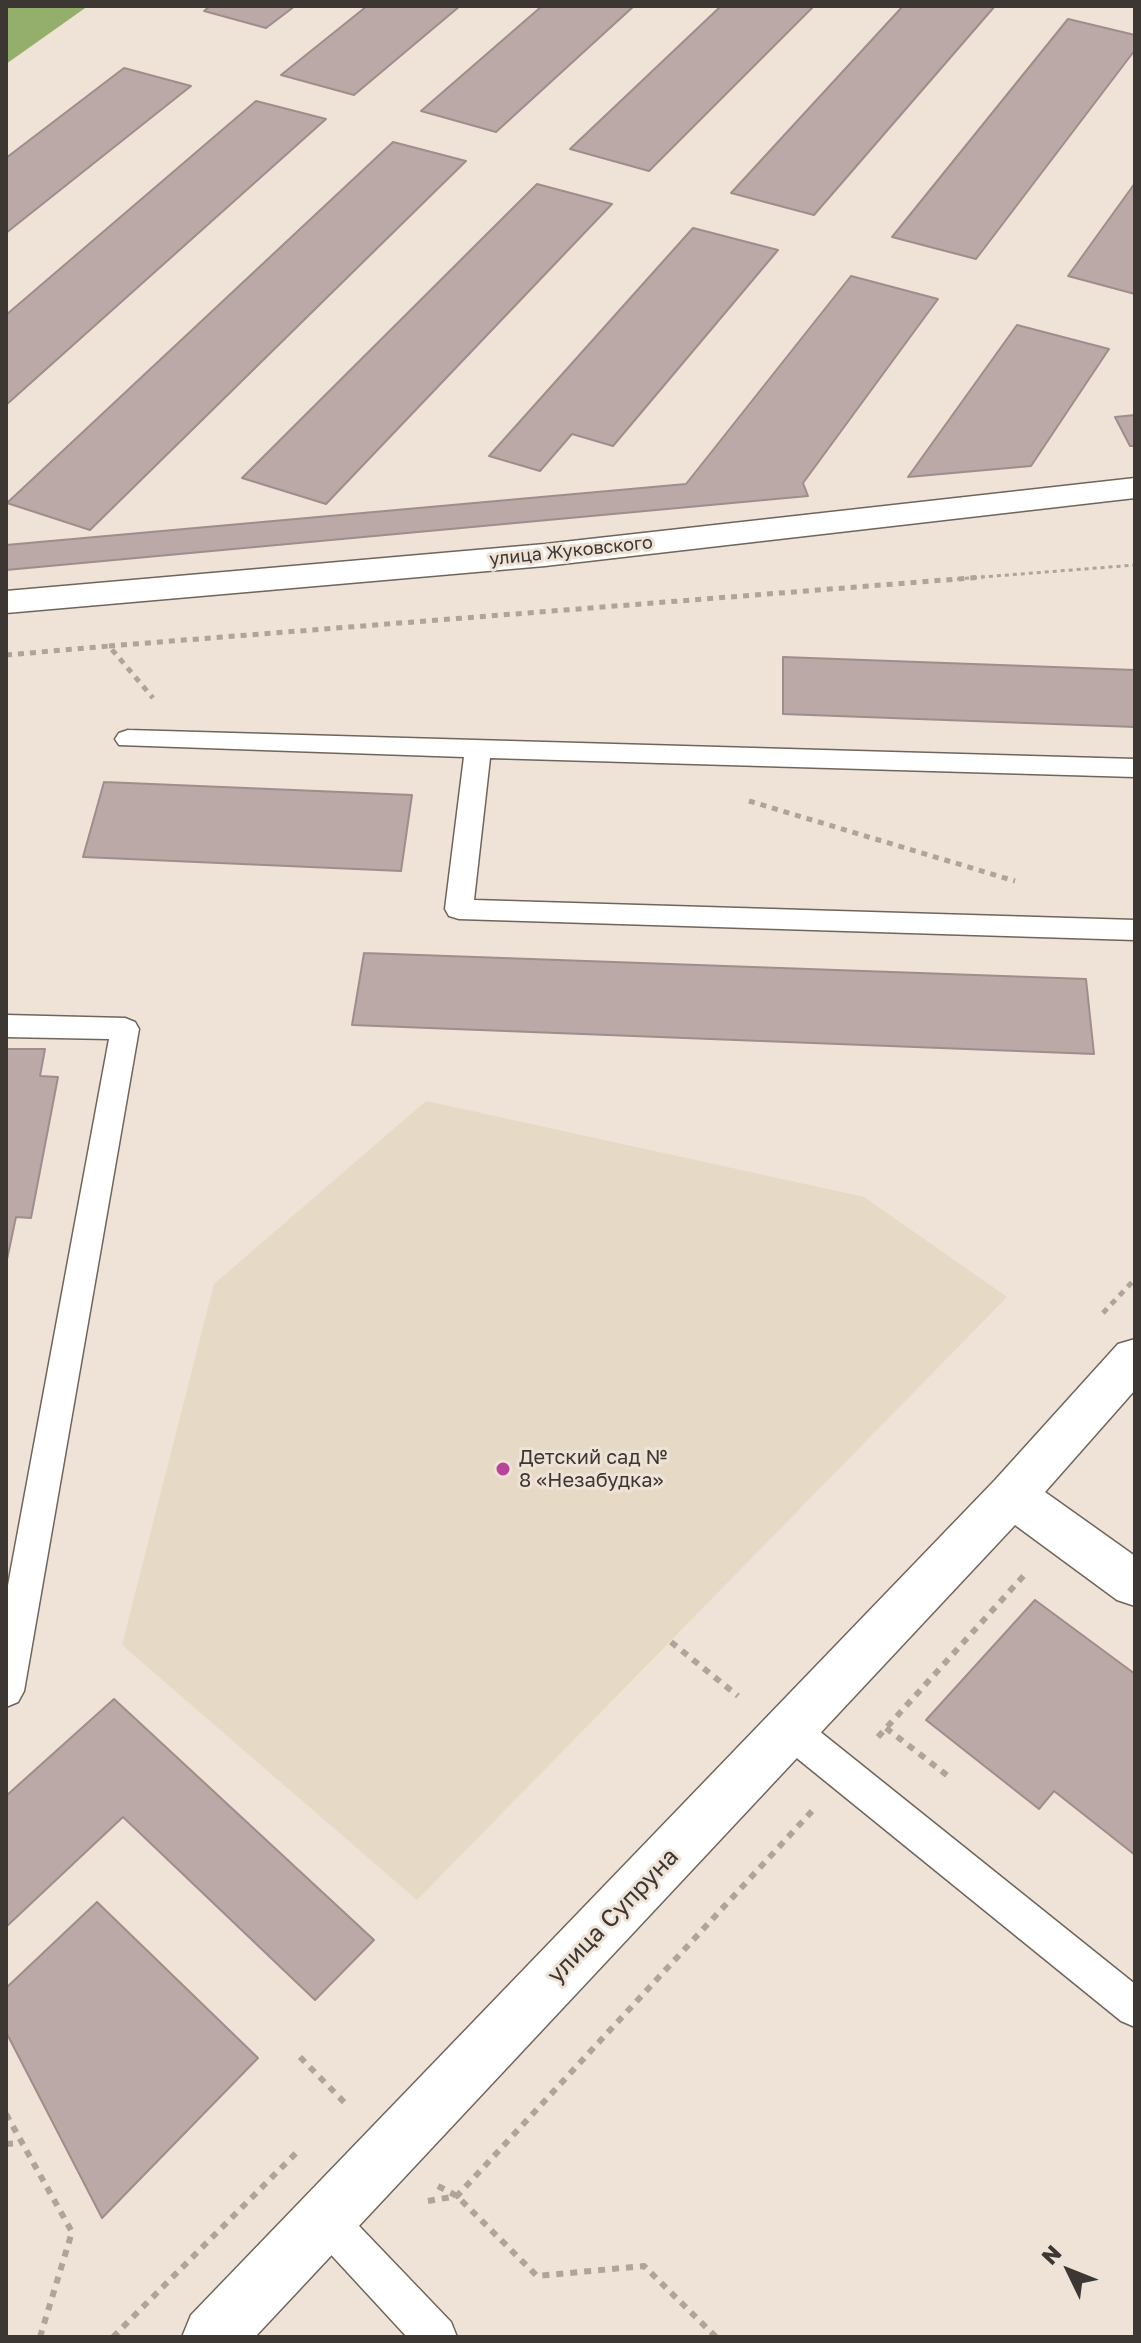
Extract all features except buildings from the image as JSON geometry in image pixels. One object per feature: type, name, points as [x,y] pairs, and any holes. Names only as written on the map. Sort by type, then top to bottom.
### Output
[{"type":"street","name":"улица Жуковского","points":[[6,602],[545,555],[1135,488]]},
{"type":"street","name":"улица Супруна","points":[[213,2337],[1012,1495],[1135,1358]]},
{"type":"street","points":[[1012,1495],[1135,1584]]},
{"type":"lane","points":[[128,739],[1135,768]]},
{"type":"lane","points":[[478,749],[459,909],[1135,930]]},
{"type":"lane","points":[[6,1026],[125,1029],[6,1691]]},
{"type":"lane","points":[[790,1730],[1135,2008]]},
{"type":"lane","points":[[325,2219],[436,2337]]},
{"type":"path","points":[[6,655],[1135,565]]},
{"type":"path","points":[[109,646],[190,741]]},
{"type":"path","points":[[740,798],[1029,885]]},
{"type":"path","points":[[413,2203],[457,2196],[845,1775],[1029,1570]]},
{"type":"path","points":[[671,1642],[738,1696]]},
{"type":"path","points":[[886,1728],[948,1776]]},
{"type":"path","points":[[300,2057],[345,2103]]},
{"type":"path","points":[[6,2114],[72,2232],[40,2337]]},
{"type":"path","points":[[6,2144],[22,2143]]},
{"type":"path","points":[[457,2196],[537,2276],[644,2266],[716,2337]]},
{"type":"shaded area","name":"Детский сад № 8 «Незабудка»","points":[[426,1101],[864,1197],[1007,1297],[417,1900],[122,1645],[214,1284]]},
{"type":"green space","points":[[6,6],[88,6],[6,64]]},
{"type":"place","name":"Детский сад № 8 «Незабудка»","points":[[503,1469]]}]
